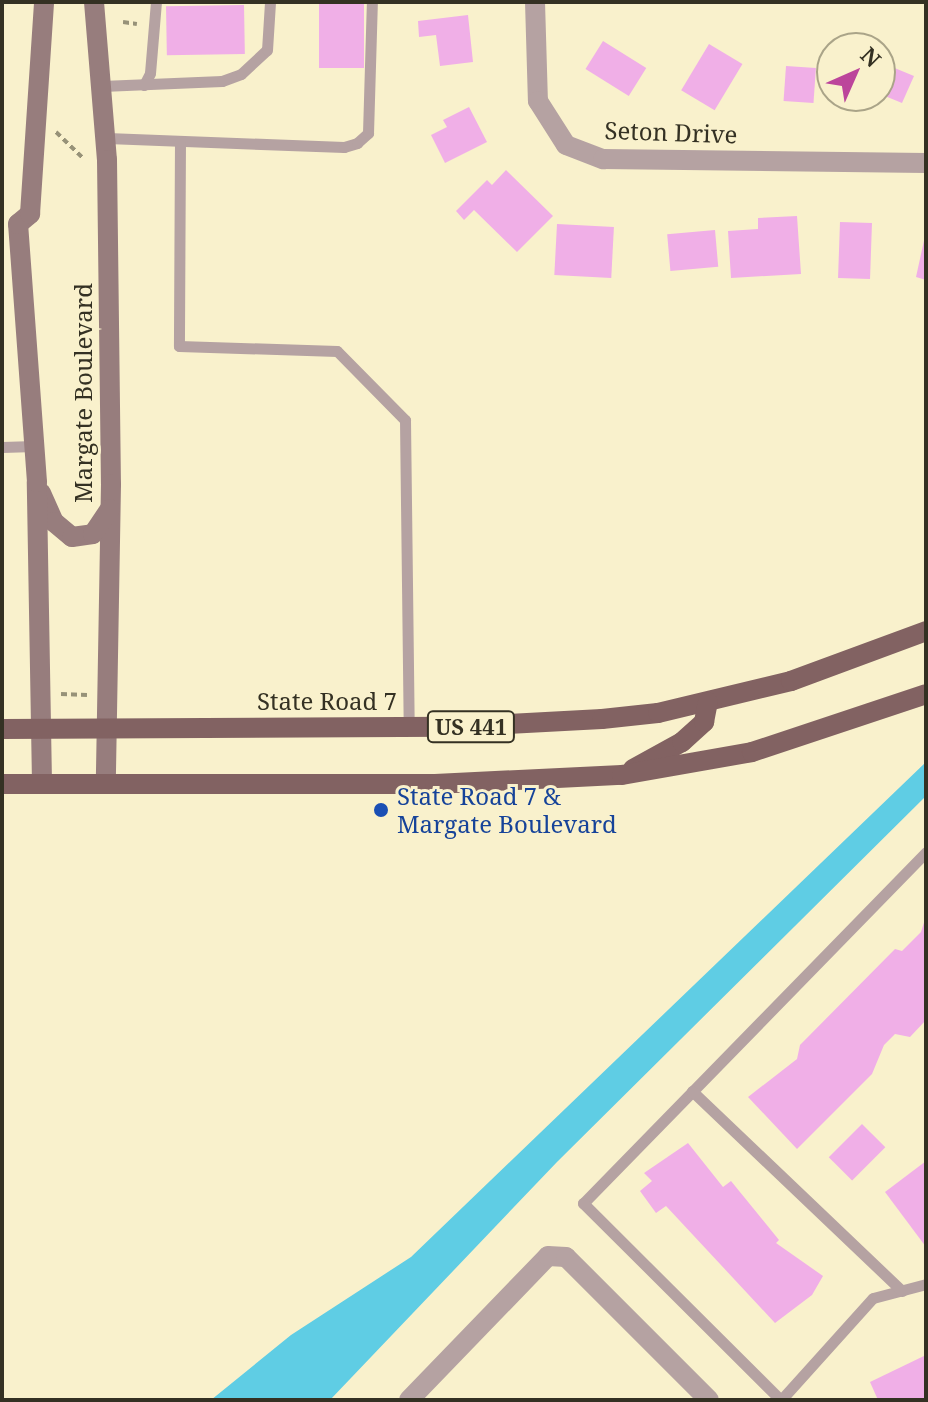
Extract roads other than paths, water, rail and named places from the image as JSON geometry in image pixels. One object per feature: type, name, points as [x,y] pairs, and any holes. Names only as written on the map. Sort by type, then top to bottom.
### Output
[{"type":"main road","name":"State Road 7","points":[[2,729],[523,726],[658,713],[855,660],[926,631]]},
{"type":"main road","points":[[2,784],[451,784],[622,775],[752,752],[926,694]]},
{"type":"main road","points":[[622,775],[682,742],[704,722],[708,702]]},
{"type":"street","name":"Margate Boulevard","points":[[42,783],[37,482],[10,223],[30,214],[44,2]]},
{"type":"street","name":"Margate Boulevard","points":[[94,2],[107,138],[110,508],[106,783]]},
{"type":"street","name":"Seton Drive","points":[[535,2],[538,101],[566,145],[603,159],[926,163]]},
{"type":"street","points":[[37,482],[54,522],[72,537],[93,534],[110,508]]},
{"type":"street","points":[[409,1400],[548,1256],[566,1257],[709,1400]]},
{"type":"lane","points":[[144,85],[150,73],[156,2]]},
{"type":"lane","points":[[102,86],[222,81],[241,74],[267,50],[270,2]]},
{"type":"lane","points":[[107,138],[357,143],[368,133],[372,2]]},
{"type":"lane","points":[[180,141],[179,346],[337,351],[405,420],[409,727]]},
{"type":"lane","points":[[2,447],[34,446]]},
{"type":"lane","points":[[926,852],[583,1203],[781,1400],[873,1298],[926,1284]]},
{"type":"lane","points":[[692,1091],[902,1291]]},
{"type":"water","points":[[926,762],[926,796],[557,1162],[330,1400],[211,1400],[291,1335],[411,1257]]},
{"type":"place","name":"State Road 7 & Margate Boulevard","points":[[381,810]]}]
